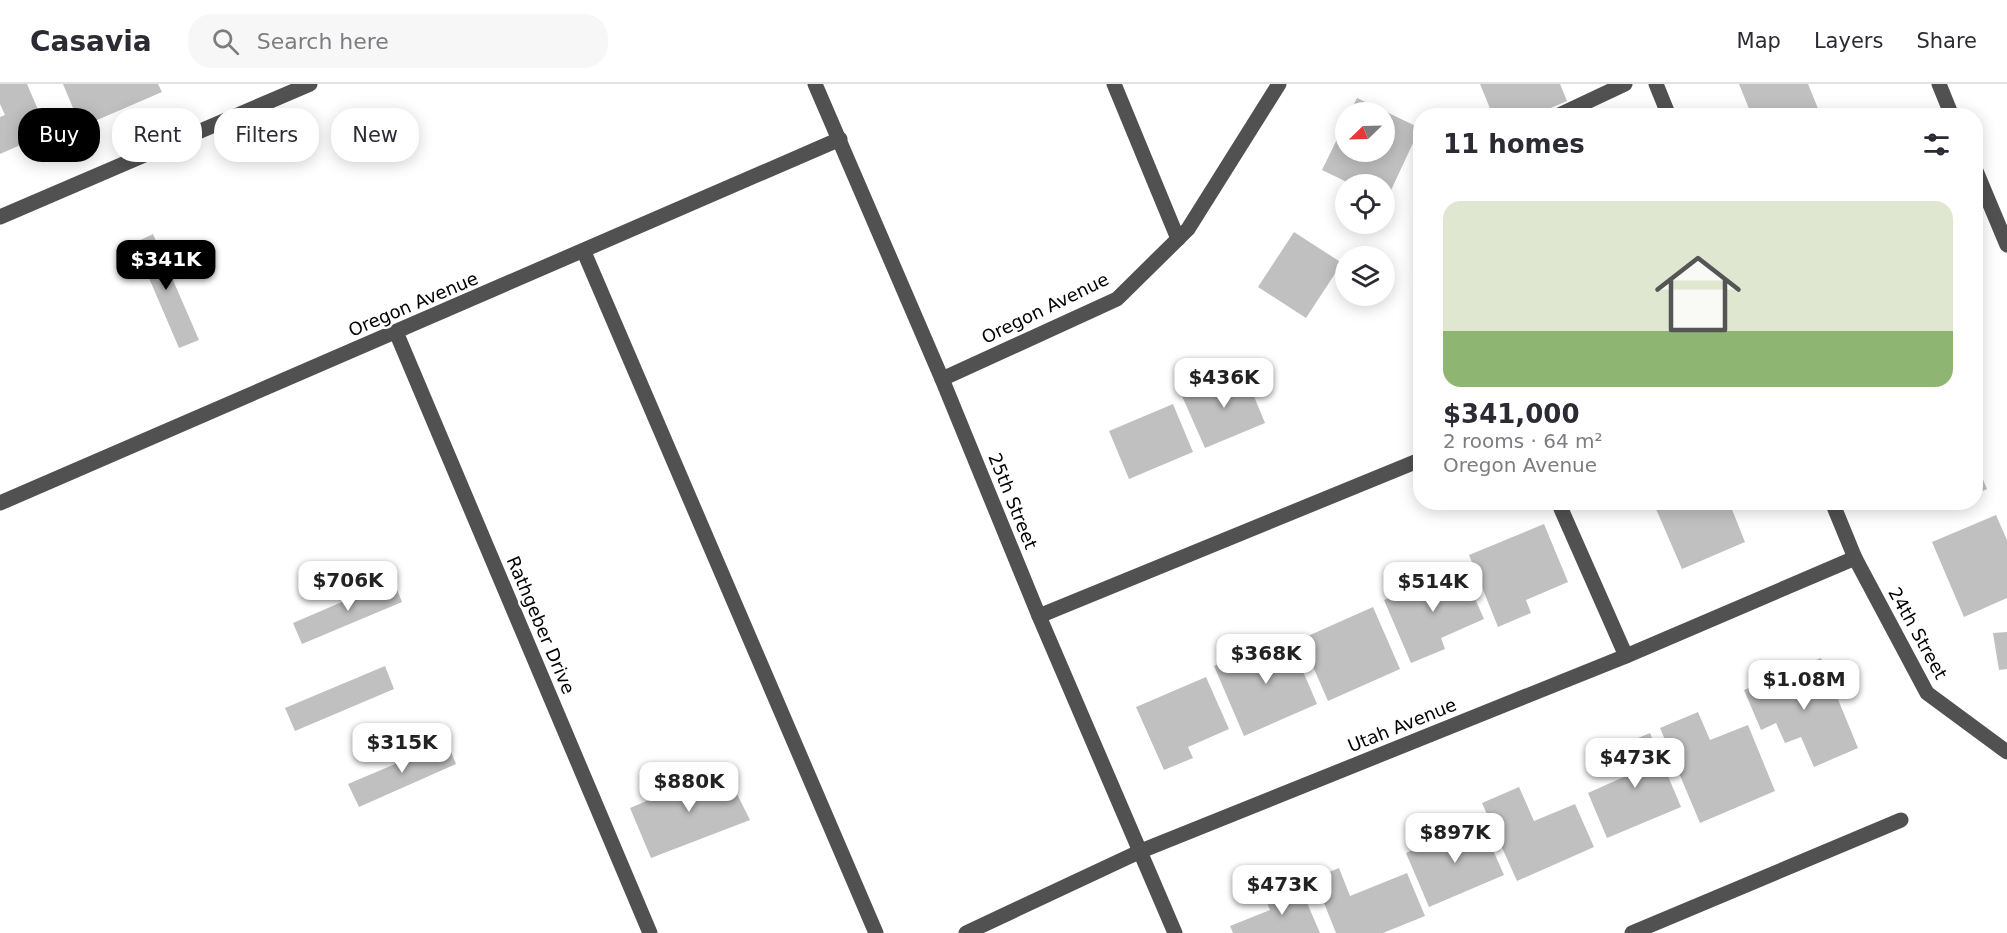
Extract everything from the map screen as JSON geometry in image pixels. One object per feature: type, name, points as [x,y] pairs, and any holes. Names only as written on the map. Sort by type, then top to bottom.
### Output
[{"type":"street","points":[[0,217],[310,84]]},
{"type":"street","name":"25th Street","points":[[815,84],[942,379],[1039,616],[1174,933]]},
{"type":"street","points":[[1114,84],[1178,238]]},
{"type":"street","name":"Oregon Avenue","points":[[942,379],[1117,298],[1188,229],[1279,84]]},
{"type":"street","points":[[1574,108],[1624,84]]},
{"type":"street","points":[[1656,84],[1666,108]]},
{"type":"street","points":[[1939,84],[1949,108]]},
{"type":"street","name":"Oregon Avenue","points":[[0,503],[584,252],[840,139]]},
{"type":"street","points":[[1983,188],[2007,245]]},
{"type":"street","points":[[584,252],[876,933]]},
{"type":"street","name":"Rathgeber Drive","points":[[396,332],[650,933]]},
{"type":"street","points":[[1039,616],[1413,463]]},
{"type":"street","points":[[1562,510],[1626,656]]},
{"type":"street","name":"24th Street","points":[[1835,510],[1855,558],[1927,693],[2007,752]]},
{"type":"street","name":"Utah Avenue","points":[[966,933],[1141,851],[1626,656],[1855,558]]},
{"type":"street","points":[[1632,933],[1901,820]]},
{"type":"building","points":[[0,84],[27,84],[37,108],[18,108],[18,146],[0,154],[0,117],[5,115],[0,104]]},
{"type":"building","points":[[63,84],[158,84],[162,92],[125,108],[112,108],[112,114],[100,119],[100,108],[73,108]]},
{"type":"building","points":[[1480,84],[1560,84],[1567,101],[1551,108],[1490,108]]},
{"type":"building","points":[[1739,84],[1808,84],[1818,108],[1749,108]]},
{"type":"building","points":[[1395,116],[1413,125],[1413,143],[1395,182],[1395,174],[1335,174],[1335,176],[1322,170],[1335,143],[1335,162],[1395,162]]},
{"type":"building","points":[[1294,232],[1335,258],[1335,274],[1306,318],[1258,287]]},
{"type":"building","points":[[153,234],[199,340],[179,348],[134,243]]},
{"type":"building","points":[[1243,370],[1265,423],[1205,448],[1182,396]]},
{"type":"building","points":[[1173,404],[1193,452],[1129,479],[1109,431]]},
{"type":"building","points":[[1983,480],[1987,489],[1983,491]]},
{"type":"building","points":[[1656,510],[1732,510],[1745,542],[1682,569]]},
{"type":"building","points":[[1996,515],[2007,540],[2007,598],[1964,617],[1932,542]]},
{"type":"building","points":[[1544,524],[1568,582],[1526,600],[1531,613],[1498,627],[1469,555]]},
{"type":"building","points":[[1461,567],[1484,619],[1441,638],[1445,649],[1411,663],[1384,600]]},
{"type":"building","points":[[393,580],[402,602],[302,644],[293,623]]},
{"type":"building","points":[[1373,607],[1400,669],[1328,701],[1301,639]]},
{"type":"building","points":[[2007,632],[2007,669],[1999,670],[1993,633]]},
{"type":"building","points":[[1287,634],[1317,704],[1244,736],[1214,666]]},
{"type":"building","points":[[1821,658],[1858,748],[1814,767],[1801,737],[1785,743],[1776,723],[1761,730],[1744,690]]},
{"type":"building","points":[[385,666],[394,689],[295,731],[285,708]]},
{"type":"building","points":[[1206,677],[1229,729],[1188,747],[1193,758],[1164,770],[1136,707]]},
{"type":"building","points":[[1698,712],[1710,740],[1748,725],[1775,791],[1700,823],[1660,728]]},
{"type":"building","points":[[1650,733],[1681,807],[1607,838],[1588,793],[1626,776],[1614,748]]},
{"type":"building","points":[[447,742],[456,764],[359,807],[348,784]]},
{"type":"building","points":[[724,768],[750,820],[651,858],[630,808]]},
{"type":"building","points":[[1519,787],[1534,821],[1575,804],[1594,847],[1517,881],[1482,803]]},
{"type":"building","points":[[1480,821],[1504,875],[1429,907],[1406,853]]},
{"type":"building","points":[[1339,868],[1350,896],[1407,873],[1425,916],[1383,933],[1336,933],[1314,878]]},
{"type":"building","points":[[1299,884],[1320,933],[1233,933],[1230,926],[1270,910],[1265,898]]}]
